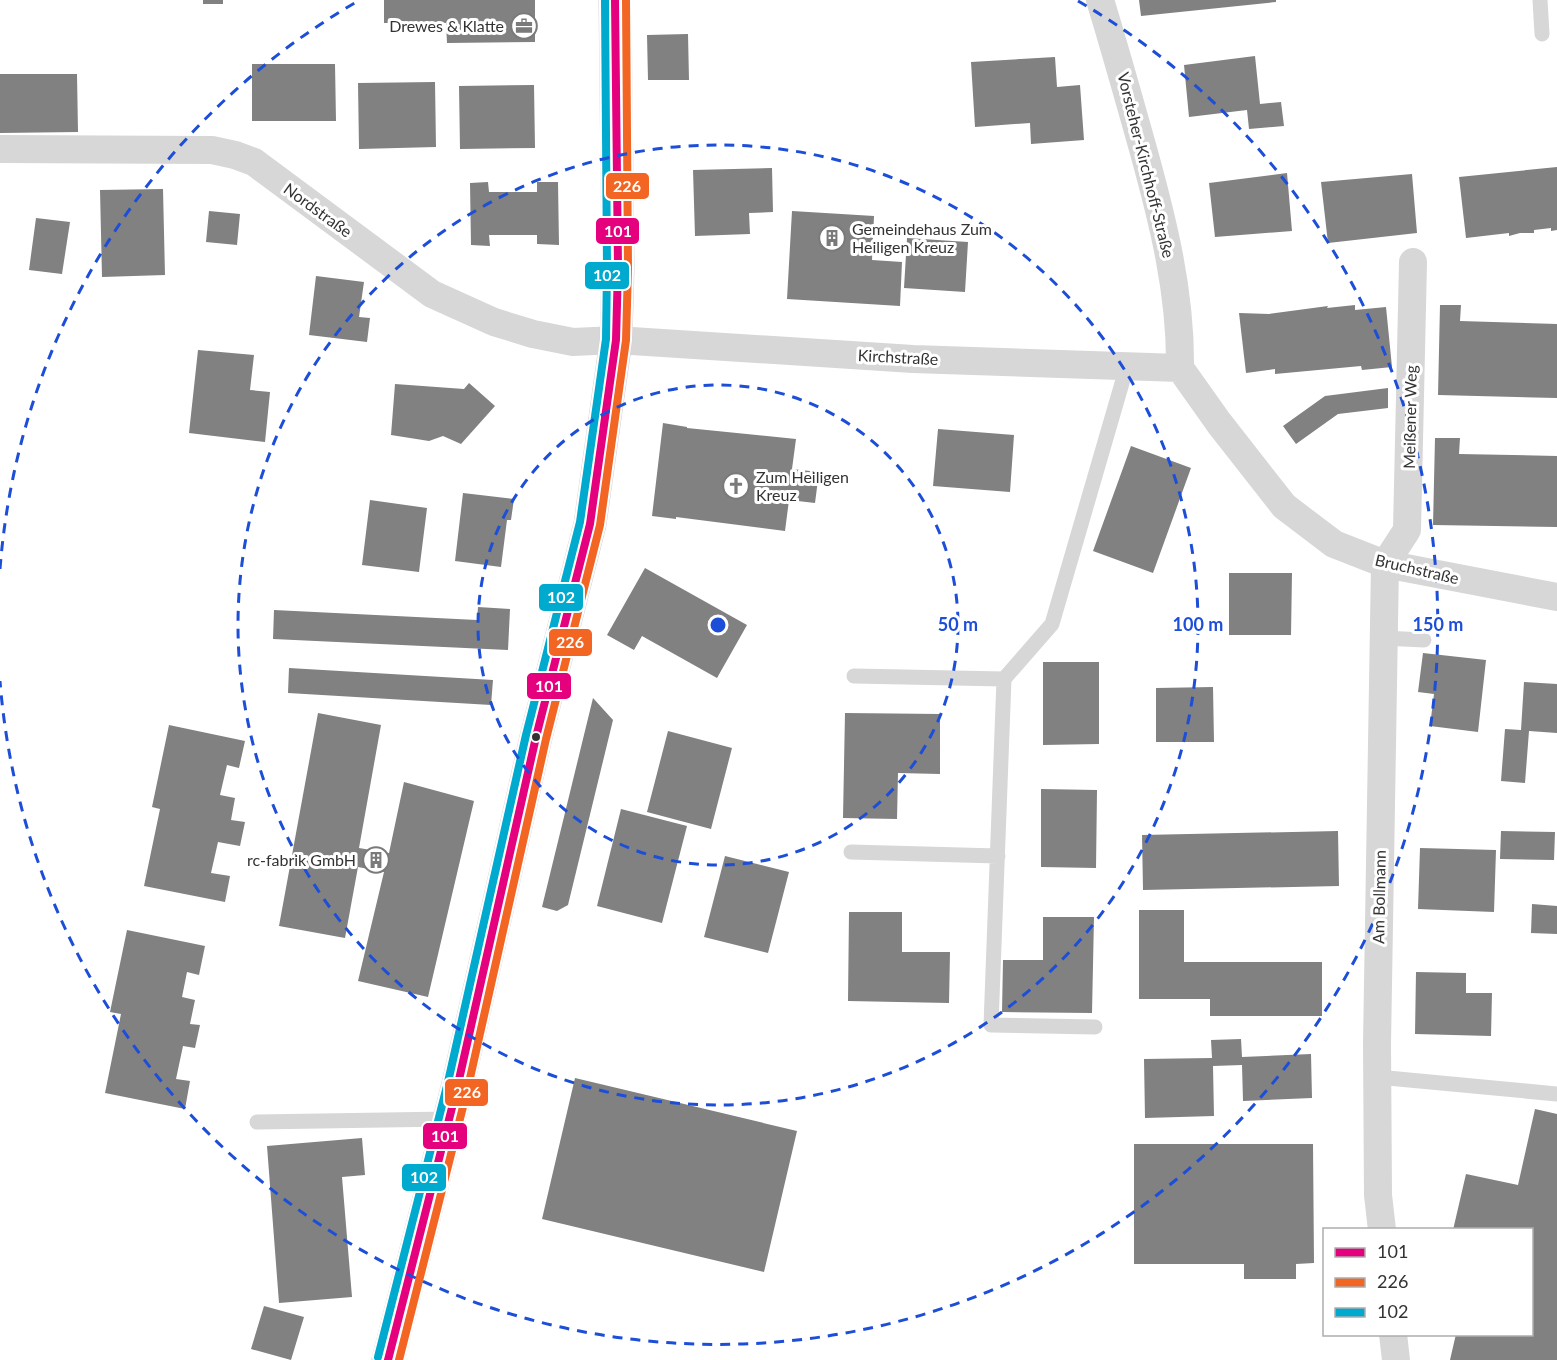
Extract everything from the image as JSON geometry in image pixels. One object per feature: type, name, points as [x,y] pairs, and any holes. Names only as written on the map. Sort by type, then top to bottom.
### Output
[{"type":"street","points":[[388,1360],[502,892],[536,737],[590,524],[616,340],[618,268],[615,0]]},
{"type":"street","name":"Vorsteher-Kirchhoff-Straße","points":[[1100,0],[1118,56],[1161,214],[1177,295],[1181,334],[1180,368]]},
{"type":"street","name":"Nordstraße","points":[[0,149],[212,150],[235,155],[254,162],[432,294],[494,322],[533,334],[573,342],[616,340]]},
{"type":"street","name":"Meißener Weg","points":[[1385,564],[1407,530],[1413,262]]},
{"type":"street","name":"Kirchstraße","points":[[616,340],[913,359],[1180,368]]},
{"type":"street","name":"Bruchstraße","points":[[1180,368],[1219,423],[1284,506],[1334,544],[1385,564],[1557,597]]},
{"type":"street","name":"Am Bollmann","points":[[1382,1228],[1378,1195],[1377,1077],[1385,564]]},
{"type":"street","points":[[1393,1336],[1395,1360]]},
{"type":"lane","points":[[1540,0],[1542,33]]},
{"type":"lane","points":[[1095,1027],[991,1025],[1004,679],[1052,624],[1127,366]]},
{"type":"lane","points":[[1383,638],[1424,640]]},
{"type":"lane","points":[[854,676],[1004,679]]},
{"type":"lane","points":[[851,852],[998,856]]},
{"type":"lane","points":[[1377,1077],[1557,1094]]},
{"type":"lane","points":[[257,1122],[448,1119]]},
{"type":"building","points":[[203,0],[223,0],[223,4],[203,4]]},
{"type":"building","points":[[384,0],[535,0],[535,42],[447,43],[446,23],[384,23]]},
{"type":"building","points":[[1139,0],[1276,0],[1276,2],[1141,16]]},
{"type":"building","points":[[688,34],[689,80],[648,80],[647,35]]},
{"type":"building","points":[[1255,56],[1260,104],[1281,102],[1284,126],[1249,129],[1247,110],[1189,117],[1184,65]]},
{"type":"building","points":[[1055,57],[1057,87],[1080,85],[1084,140],[1031,144],[1030,123],[975,127],[971,62]]},
{"type":"building","points":[[252,64],[335,64],[336,121],[252,121]]},
{"type":"building","points":[[0,74],[77,74],[78,132],[0,133]]},
{"type":"building","points":[[435,82],[436,147],[359,149],[358,83]]},
{"type":"building","points":[[534,85],[535,148],[460,149],[459,86]]},
{"type":"building","points":[[1557,167],[1557,230],[1551,231],[1551,228],[1509,236],[1509,233],[1466,238],[1459,177]]},
{"type":"building","points":[[772,168],[773,212],[749,213],[750,234],[695,236],[693,170]]},
{"type":"building","points":[[1287,173],[1292,231],[1215,237],[1209,183]]},
{"type":"building","points":[[1412,174],[1417,233],[1328,243],[1321,182]]},
{"type":"building","points":[[488,182],[489,192],[537,192],[537,182],[558,182],[559,245],[537,244],[537,235],[489,235],[490,246],[471,245],[470,183]]},
{"type":"building","points":[[163,189],[165,275],[102,277],[100,190]]},
{"type":"building","points":[[209,211],[240,214],[237,245],[206,242]]},
{"type":"building","name":"Gemeindehaus Zum Heiligen Kreuz","points":[[792,211],[874,216],[872,260],[902,262],[900,306],[787,299]]},
{"type":"building","points":[[36,218],[70,222],[62,274],[29,270]]},
{"type":"building","points":[[907,238],[968,242],[965,292],[904,288]]},
{"type":"building","points":[[316,276],[364,282],[359,317],[370,318],[367,342],[309,335]]},
{"type":"building","points":[[1355,305],[1355,310],[1386,307],[1392,367],[1362,370],[1361,366],[1275,374],[1275,369],[1246,373],[1239,313],[1269,314],[1328,306],[1327,308]]},
{"type":"building","points":[[1440,305],[1461,305],[1460,321],[1557,324],[1557,398],[1438,395]]},
{"type":"building","points":[[198,350],[254,355],[250,390],[270,392],[265,442],[189,433]]},
{"type":"building","points":[[469,383],[495,406],[461,444],[443,436],[429,441],[391,435],[395,384],[464,389]]},
{"type":"building","points":[[1388,388],[1388,408],[1338,414],[1296,444],[1283,426],[1325,396]]},
{"type":"building","name":"Zum Heiligen Kreuz","points":[[663,423],[687,428],[796,439],[792,469],[819,472],[815,503],[789,500],[785,531],[652,516]]},
{"type":"building","points":[[938,429],[1014,435],[1010,492],[933,486]]},
{"type":"building","points":[[1435,438],[1460,438],[1459,454],[1557,456],[1557,527],[1433,525]]},
{"type":"building","points":[[1131,446],[1191,468],[1153,573],[1093,551]]},
{"type":"building","points":[[463,493],[514,499],[511,520],[507,520],[501,567],[455,561]]},
{"type":"building","points":[[370,500],[427,508],[419,572],[362,565]]},
{"type":"building","points":[[645,568],[747,625],[717,678],[642,636],[634,650],[607,635]]},
{"type":"building","points":[[1229,573],[1292,573],[1291,635],[1229,635]]},
{"type":"building","points":[[478,607],[510,609],[508,650],[273,639],[274,610],[477,620]]},
{"type":"building","points":[[1423,653],[1486,660],[1478,732],[1430,726],[1434,694],[1418,692]]},
{"type":"building","points":[[1043,662],[1099,662],[1099,744],[1043,745]]},
{"type":"building","points":[[289,668],[493,680],[491,705],[288,693]]},
{"type":"building","points":[[1524,682],[1557,684],[1557,733],[1529,731],[1525,783],[1501,781],[1505,729],[1521,730]]},
{"type":"building","points":[[1213,687],[1214,742],[1156,742],[1156,688]]},
{"type":"building","points":[[593,698],[613,720],[568,905],[557,911],[542,907]]},
{"type":"building","name":"rc-fabrik GmbH","points":[[318,713],[381,725],[359,848],[389,853],[404,782],[474,801],[428,997],[358,981],[384,872],[358,867],[345,938],[279,926]]},
{"type":"building","points":[[845,713],[940,714],[940,774],[898,773],[897,819],[843,818]]},
{"type":"building","points":[[169,725],[245,741],[239,768],[227,765],[220,795],[235,798],[231,820],[245,822],[240,846],[218,842],[211,873],[230,876],[225,902],[144,886],[160,809],[152,807]]},
{"type":"building","points":[[668,731],[732,748],[711,829],[647,812]]},
{"type":"building","points":[[1041,789],[1097,790],[1096,868],[1041,867]]},
{"type":"building","points":[[621,809],[687,826],[662,923],[597,906]]},
{"type":"building","points":[[1338,831],[1339,886],[1143,890],[1142,835]]},
{"type":"building","points":[[1501,831],[1555,832],[1554,860],[1500,859]]},
{"type":"building","points":[[1420,848],[1496,850],[1494,912],[1418,909]]},
{"type":"building","points":[[725,856],[789,872],[768,953],[704,937]]},
{"type":"building","points":[[1532,904],[1557,906],[1557,934],[1531,933]]},
{"type":"building","points":[[1139,910],[1184,910],[1184,962],[1322,962],[1322,1016],[1210,1016],[1210,999],[1139,999]]},
{"type":"building","points":[[849,912],[902,912],[902,952],[950,952],[949,1003],[848,1001]]},
{"type":"building","points":[[1043,917],[1094,917],[1092,1013],[1002,1012],[1003,960],[1043,960]]},
{"type":"building","points":[[127,930],[205,946],[199,975],[187,972],[182,997],[195,1000],[190,1024],[200,1025],[195,1048],[183,1046],[176,1079],[190,1081],[185,1109],[105,1093],[121,1014],[110,1012]]},
{"type":"building","points":[[1416,972],[1466,973],[1466,993],[1492,993],[1491,1036],[1415,1034]]},
{"type":"building","points":[[1241,1039],[1242,1057],[1311,1054],[1312,1098],[1243,1101],[1242,1065],[1213,1066],[1214,1116],[1145,1118],[1144,1059],[1212,1058],[1211,1040]]},
{"type":"building","points":[[575,1078],[797,1131],[764,1272],[542,1219]]},
{"type":"building","points":[[1535,1109],[1557,1114],[1557,1360],[1450,1360],[1456,1336],[1533,1336],[1533,1228],[1453,1228],[1466,1174],[1518,1185]]},
{"type":"building","points":[[362,1138],[365,1175],[342,1177],[352,1297],[279,1303],[267,1146]]},
{"type":"building","points":[[1134,1144],[1313,1144],[1314,1263],[1296,1264],[1296,1279],[1244,1279],[1244,1264],[1134,1264]]},
{"type":"building","points":[[264,1306],[304,1317],[291,1360],[251,1349]]},
{"type":"transit line","name":"102","points":[[378,1357],[448,1082],[526,735],[580,522],[606,339],[605,0]]},
{"type":"transit line","name":"101","points":[[388,1360],[458,1084],[536,737],[590,524],[616,340],[618,268],[615,0]]},
{"type":"transit line","name":"226","points":[[399,1360],[468,1087],[546,739],[600,525],[626,340],[628,268],[626,0]]},
{"type":"place","name":"Drewes & Klatte","points":[[524,26]]},
{"type":"place","name":"Gemeindehaus Zum Heiligen Kreuz","points":[[832,238]]},
{"type":"place","name":"Zum Heiligen Kreuz","points":[[736,486]]},
{"type":"place","name":"rc-fabrik GmbH","points":[[376,860]]}]
